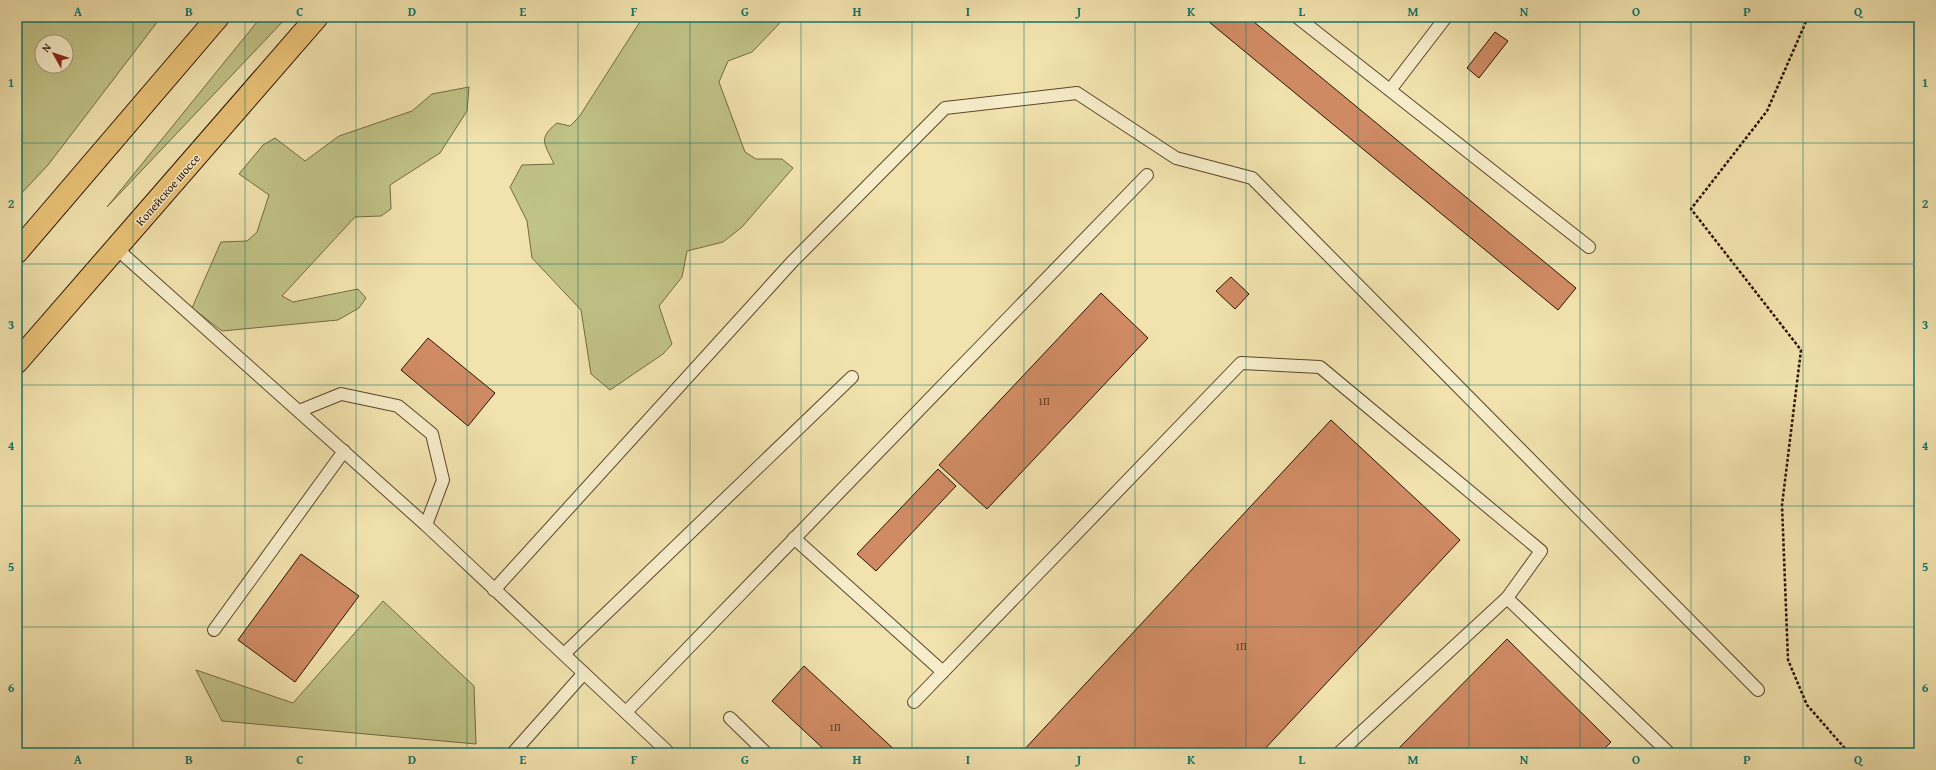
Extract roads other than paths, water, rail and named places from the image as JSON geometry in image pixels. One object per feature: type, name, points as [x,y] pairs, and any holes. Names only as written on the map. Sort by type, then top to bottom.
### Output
[{"type":"main road","points":[[17,252],[218,17]]},
{"type":"main road","name":"Копейское шоссе","points":[[17,362],[117,249],[317,17]]},
{"type":"lane","points":[[1297,17],[1589,247]]},
{"type":"lane","points":[[1390,90],[1446,17]]},
{"type":"lane","points":[[494,590],[792,262],[945,108],[1077,93],[1176,158],[1252,178],[1758,690]]},
{"type":"lane","points":[[626,712],[1146,175]]},
{"type":"lane","points":[[117,249],[426,525],[669,753]]},
{"type":"lane","points":[[914,702],[1241,363],[1320,368],[1541,551],[1506,598],[1339,753]]},
{"type":"lane","points":[[564,654],[852,377]]},
{"type":"lane","points":[[299,411],[341,394],[398,406],[432,434],[443,480],[426,525]]},
{"type":"lane","points":[[214,630],[344,451]]},
{"type":"lane","points":[[794,538],[943,672]]},
{"type":"lane","points":[[1506,598],[1669,753]]},
{"type":"lane","points":[[513,753],[584,672]]},
{"type":"lane","points":[[730,718],[766,753]]}]
